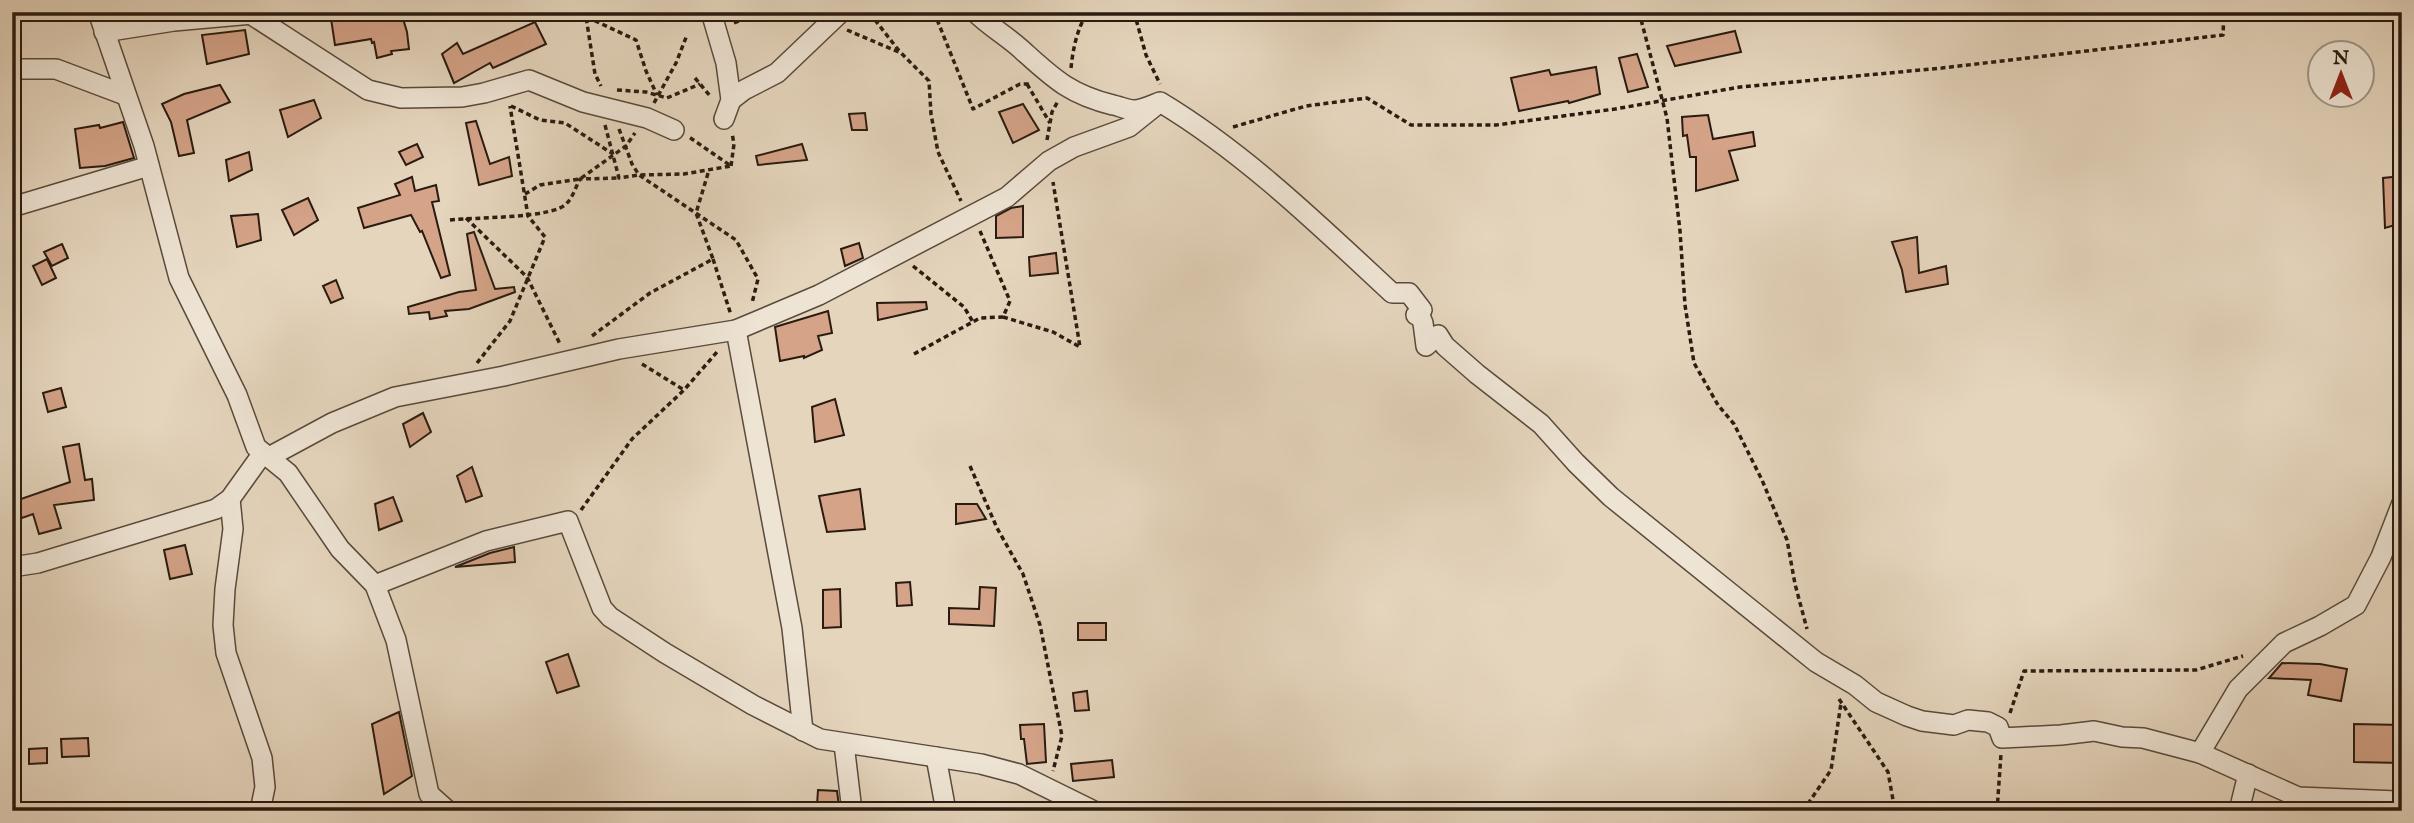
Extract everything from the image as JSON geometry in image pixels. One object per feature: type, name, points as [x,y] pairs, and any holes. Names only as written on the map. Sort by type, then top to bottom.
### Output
[{"type":"street","points":[[98,12],[149,166],[179,278],[237,395],[256,447],[288,473],[340,549],[374,585],[396,640],[429,794],[448,811]]},
{"type":"street","points":[[711,12],[726,63],[732,100]]},
{"type":"street","points":[[975,12],[991,28],[1047,71],[1050,77],[1085,97],[1135,110],[1160,102],[1178,113],[1284,195],[1392,293],[1409,293],[1422,310],[1416,315],[1420,316],[1423,323],[1426,346],[1438,335],[1445,346],[1477,374],[1541,424],[1611,497],[1816,663],[1855,685],[1876,702],[1922,721],[1954,725],[1968,720],[1988,722],[1998,727],[2002,738],[2061,736],[2094,731],[2143,738],[2200,753],[2298,797],[2396,802]]},
{"type":"street","points":[[104,32],[174,21],[259,14],[368,90],[384,96],[450,97],[484,93],[529,80],[583,102],[648,118],[674,130]]},
{"type":"street","points":[[724,119],[732,100],[744,90],[777,73],[836,18]]},
{"type":"street","points":[[12,69],[56,69],[125,95]]},
{"type":"street","points":[[12,566],[38,563],[216,509],[230,499],[266,455],[332,423],[395,397],[619,349],[736,330],[819,295],[1007,197],[1049,161],[1073,147],[1129,127],[1160,102]]},
{"type":"street","points":[[12,206],[149,166]]},
{"type":"street","points":[[736,330],[792,628],[803,731]]},
{"type":"street","points":[[230,499],[233,529],[223,625],[226,653],[262,758],[265,787],[260,811]]},
{"type":"street","points":[[2200,753],[2238,689],[2284,643],[2356,605],[2381,557],[2402,503]]},
{"type":"street","points":[[374,585],[485,541],[568,521],[602,608],[610,617],[753,705],[820,739],[981,764],[1019,774],[1094,811]]},
{"type":"street","points":[[844,744],[852,811]]},
{"type":"street","points":[[936,757],[946,811]]},
{"type":"street","points":[[2239,811],[2248,774]]},
{"type":"path","points":[[753,17],[761,12]]},
{"type":"path","points":[[800,12],[836,18],[901,53]]},
{"type":"path","points":[[872,12],[875,20],[901,53],[929,81],[931,114],[938,152],[970,216],[984,237],[1010,301],[1003,317]]},
{"type":"path","points":[[934,12],[972,109],[1020,84],[1059,82]]},
{"type":"path","points":[[1134,12],[1146,55],[1178,113]]},
{"type":"path","points":[[1639,12],[1667,118],[1680,231],[1685,305],[1694,363],[1718,405],[1734,424],[1787,540],[1795,584],[1816,663]]},
{"type":"path","points":[[1225,129],[1306,106],[1367,98],[1411,125],[1496,125],[1740,87],[1942,68],[2223,35],[2224,12]]},
{"type":"path","points":[[586,17],[636,40],[657,95]]},
{"type":"path","points":[[1022,76],[1050,123]]},
{"type":"path","points":[[613,91],[621,89],[667,98],[700,84]]},
{"type":"path","points":[[484,93],[540,120],[565,123],[613,154]]},
{"type":"path","points":[[599,105],[619,178]]},
{"type":"path","points":[[461,384],[510,321],[545,237],[528,216],[510,106]]},
{"type":"path","points":[[450,220],[528,216],[556,210],[567,204],[580,179],[684,174],[732,166],[674,130]]},
{"type":"path","points":[[914,354],[980,318],[1003,317],[1053,332],[1080,347],[1049,161]]},
{"type":"path","points":[[709,170],[696,213],[736,330]]},
{"type":"path","points":[[568,521],[577,517],[632,439],[684,390],[736,330],[751,306],[758,279],[736,240],[639,175]]},
{"type":"path","points":[[466,218],[527,277],[563,351]]},
{"type":"path","points":[[898,253],[964,307],[972,322]]},
{"type":"path","points":[[584,342],[650,293],[713,259]]},
{"type":"path","points":[[619,349],[684,390]]},
{"type":"path","points":[[970,466],[997,528],[1023,574],[1040,625],[1062,736],[1050,788]]},
{"type":"path","points":[[1997,811],[2002,738],[2024,671],[2196,670],[2246,654]]},
{"type":"path","points":[[1803,811],[1831,770],[1841,701],[1888,772],[1895,811]]},
{"type":"building","points":[[330,12],[401,12],[409,49],[391,51],[392,54],[377,58],[371,39],[335,45]]},
{"type":"building","points":[[535,22],[546,44],[493,68],[490,63],[454,83],[442,54],[457,43],[463,54]]},
{"type":"building","points":[[245,30],[249,54],[207,64],[202,35]]},
{"type":"building","points":[[1735,31],[1741,52],[1675,66],[1667,46]]},
{"type":"building","points":[[1637,54],[1648,87],[1628,92],[1619,58]]},
{"type":"building","points":[[1596,67],[1600,94],[1569,103],[1568,101],[1519,111],[1511,78],[1549,70],[1551,75]]},
{"type":"building","points":[[220,85],[230,102],[187,120],[194,153],[179,156],[171,122],[162,104],[184,94]]},
{"type":"building","points":[[314,100],[321,118],[288,137],[280,110]]},
{"type":"building","points":[[1023,104],[1039,130],[1013,143],[999,112]]},
{"type":"building","points":[[865,113],[867,130],[852,130],[849,114]]},
{"type":"building","points":[[1708,115],[1713,139],[1753,132],[1755,146],[1729,151],[1738,180],[1696,191],[1696,157],[1690,157],[1687,135],[1683,136],[1682,117]]},
{"type":"building","points":[[476,121],[490,164],[509,157],[512,176],[479,185],[466,123]]},
{"type":"building","points":[[123,122],[134,158],[105,166],[80,168],[75,129],[99,125],[100,128]]},
{"type":"building","points":[[417,144],[423,157],[406,165],[399,152]]},
{"type":"building","points":[[802,144],[807,160],[758,165],[756,156]]},
{"type":"building","points":[[249,152],[252,170],[229,181],[226,160]]},
{"type":"building","points":[[2402,176],[2402,223],[2385,228],[2383,178]]},
{"type":"building","points":[[412,177],[415,191],[436,185],[439,201],[432,202],[450,275],[441,278],[422,231],[420,232],[411,215],[364,228],[358,208],[400,195],[395,184]]},
{"type":"building","points":[[308,198],[318,220],[294,235],[282,210]]},
{"type":"building","points":[[1023,206],[1023,237],[996,238],[996,216],[1011,208]]},
{"type":"building","points":[[258,214],[261,240],[237,247],[231,216]]},
{"type":"building","points":[[474,232],[495,289],[514,287],[515,292],[469,309],[445,311],[447,316],[430,319],[429,312],[409,314],[408,307],[459,292],[476,290],[467,234]]},
{"type":"building","points":[[1917,237],[1919,273],[1946,266],[1948,284],[1906,292],[1892,242]]},
{"type":"building","points":[[859,243],[863,258],[845,266],[841,249]]},
{"type":"building","points":[[62,244],[68,258],[52,266],[44,252]]},
{"type":"building","points":[[1056,253],[1058,273],[1030,276],[1029,257]]},
{"type":"building","points":[[47,259],[56,278],[42,285],[33,266]]},
{"type":"building","points":[[336,280],[343,298],[331,303],[323,286]]},
{"type":"building","points":[[926,302],[927,309],[878,320],[877,303]]},
{"type":"building","points":[[828,311],[832,333],[818,336],[822,350],[804,358],[780,361],[775,327]]},
{"type":"building","points":[[61,388],[66,407],[48,412],[43,393]]},
{"type":"building","points":[[835,399],[844,435],[815,442],[812,407]]},
{"type":"building","points":[[423,413],[431,432],[410,447],[403,424]]},
{"type":"building","points":[[79,444],[85,480],[92,479],[94,500],[54,505],[61,528],[39,534],[33,514],[22,518],[15,501],[70,482],[63,447]]},
{"type":"building","points":[[472,467],[482,496],[466,502],[457,476]]},
{"type":"building","points":[[860,489],[865,529],[827,532],[819,496]]},
{"type":"building","points":[[393,497],[402,521],[379,530],[375,504]]},
{"type":"building","points":[[956,504],[977,504],[986,519],[956,524]]},
{"type":"building","points":[[185,545],[192,574],[170,579],[164,550]]},
{"type":"building","points":[[514,547],[515,562],[455,567],[490,553]]},
{"type":"building","points":[[910,582],[912,605],[897,606],[896,583]]},
{"type":"building","points":[[980,587],[996,588],[994,626],[949,624],[949,608],[979,609]]},
{"type":"building","points":[[840,589],[841,627],[823,628],[823,590]]},
{"type":"building","points":[[1078,623],[1106,623],[1106,640],[1078,640]]},
{"type":"building","points":[[568,654],[579,686],[557,693],[546,662]]},
{"type":"building","points":[[2282,663],[2320,664],[2347,669],[2341,701],[2308,695],[2311,680],[2269,678]]},
{"type":"building","points":[[1087,691],[1089,710],[1075,711],[1073,693]]},
{"type":"building","points":[[399,712],[412,776],[384,794],[372,724]]},
{"type":"building","points":[[1044,724],[1046,762],[1027,764],[1020,725]]},
{"type":"building","points":[[2354,724],[2402,725],[2402,763],[2354,762]]},
{"type":"building","points":[[88,738],[89,756],[62,757],[61,739]]},
{"type":"building","points":[[47,748],[47,763],[29,764],[29,749]]},
{"type":"building","points":[[1112,760],[1114,777],[1073,781],[1071,764]]},
{"type":"building","points":[[818,790],[837,791],[839,806],[817,805]]}]
